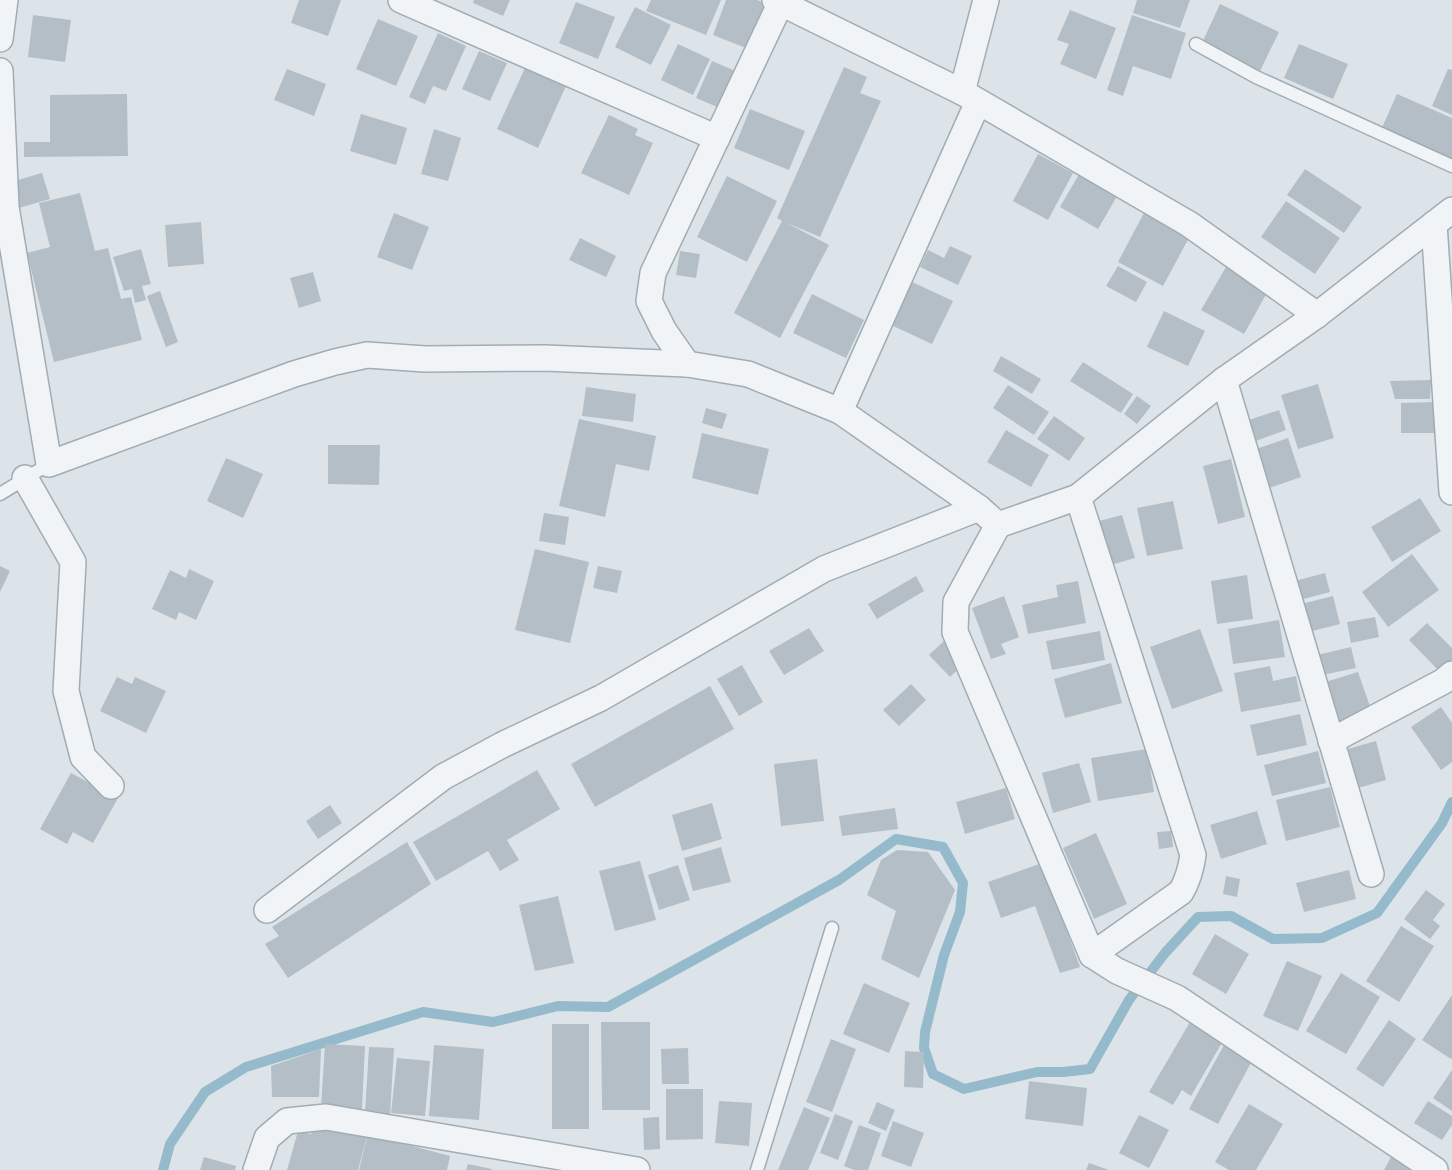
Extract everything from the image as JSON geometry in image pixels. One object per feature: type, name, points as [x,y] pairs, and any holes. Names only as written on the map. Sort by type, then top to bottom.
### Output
[{"type":"street","points":[[0,39],[5,0]]},
{"type":"street","points":[[401,0],[717,138]]},
{"type":"street","points":[[840,412],[970,97],[986,0]]},
{"type":"street","points":[[687,364],[664,332],[649,301],[653,273],[779,1],[970,97],[1188,224],[1317,315]]},
{"type":"street","points":[[0,71],[6,207],[49,464],[294,374],[367,355],[425,359],[545,358],[687,364],[748,374],[840,412],[980,508],[998,525]]},
{"type":"street","points":[[1435,1170],[1177,998],[1117,971],[1092,955],[955,632],[956,602],[998,525],[1078,497],[1224,380],[1317,315],[1443,217]]},
{"type":"street","points":[[1443,217],[1452,492]]},
{"type":"street","points":[[1224,380],[1370,874]]},
{"type":"street","points":[[25,478],[73,562],[66,691],[83,757],[111,786]]},
{"type":"street","points":[[1078,497],[1193,855],[1187,882],[1181,892],[1092,955]]},
{"type":"street","points":[[267,910],[443,777],[502,745],[600,698],[824,569],[980,508]]},
{"type":"street","points":[[1331,741],[1444,681],[1452,674]]},
{"type":"street","points":[[256,1170],[267,1138],[287,1122],[326,1117],[637,1170]]},
{"type":"lane","points":[[1196,44],[1256,78],[1452,166]]},
{"type":"lane","points":[[0,494],[49,464]]},
{"type":"lane","points":[[757,1170],[832,928]]},
{"type":"building","points":[[299,0],[341,0],[328,36],[291,23]]},
{"type":"building","points":[[474,0],[510,0],[503,16],[473,3]]},
{"type":"building","points":[[651,0],[721,0],[706,35],[646,11]]},
{"type":"building","points":[[726,0],[757,0],[768,4],[751,50],[713,35]]},
{"type":"building","points":[[1137,0],[1190,0],[1180,28],[1133,13]]},
{"type":"building","points":[[576,2],[615,17],[598,59],[559,43]]},
{"type":"building","points":[[1220,4],[1279,32],[1260,71],[1202,43]]},
{"type":"building","points":[[635,7],[671,25],[651,65],[615,47]]},
{"type":"building","points":[[1070,10],[1116,28],[1096,79],[1060,64],[1069,44],[1057,40]]},
{"type":"building","points":[[33,15],[71,20],[65,62],[28,57]]},
{"type":"building","points":[[1132,15],[1186,33],[1171,79],[1133,66],[1123,96],[1107,90]]},
{"type":"building","points":[[378,19],[418,36],[396,86],[356,69]]},
{"type":"building","points":[[438,33],[466,46],[446,91],[433,86],[425,104],[409,97]]},
{"type":"building","points":[[678,44],[710,59],[693,95],[661,80]]},
{"type":"building","points":[[1299,44],[1348,64],[1333,99],[1284,78]]},
{"type":"building","points":[[479,51],[507,63],[490,101],[462,89]]},
{"type":"building","points":[[712,61],[738,72],[722,109],[696,98]]},
{"type":"building","points":[[844,67],[867,77],[860,93],[881,101],[820,237],[787,223],[829,245],[780,338],[734,313],[782,221],[777,218]]},
{"type":"building","points":[[525,68],[566,86],[538,148],[497,129]]},
{"type":"building","points":[[287,69],[326,84],[314,116],[274,100]]},
{"type":"building","points":[[1448,69],[1452,70],[1452,115],[1432,106]]},
{"type":"building","points":[[127,94],[128,156],[24,157],[24,142],[50,142],[50,95]]},
{"type":"building","points":[[1397,94],[1452,118],[1452,161],[1381,130]]},
{"type":"building","points":[[750,109],[805,131],[789,170],[734,148]]},
{"type":"building","points":[[361,114],[407,128],[396,165],[350,151]]},
{"type":"building","points":[[609,115],[638,129],[635,135],[653,143],[629,195],[581,173]]},
{"type":"building","points":[[434,129],[461,138],[448,181],[421,174]]},
{"type":"building","points":[[1038,154],[1073,173],[1048,220],[1013,201]]},
{"type":"building","points":[[1082,169],[1120,191],[1098,229],[1060,207]]},
{"type":"building","points":[[1305,169],[1362,207],[1344,233],[1287,195]]},
{"type":"building","points":[[42,173],[50,199],[19,208],[11,182]]},
{"type":"building","points":[[727,176],[777,201],[747,262],[697,237]]},
{"type":"building","points":[[80,193],[95,251],[108,248],[121,299],[131,297],[142,340],[54,362],[27,253],[50,247],[39,203]]},
{"type":"building","points":[[1286,201],[1340,238],[1315,274],[1261,237]]},
{"type":"building","points":[[1146,209],[1191,234],[1163,286],[1118,262]]},
{"type":"building","points":[[394,213],[429,227],[412,270],[377,257]]},
{"type":"building","points":[[201,222],[204,264],[168,267],[165,225]]},
{"type":"building","points":[[580,238],[616,256],[606,277],[569,260]]},
{"type":"building","points":[[950,246],[972,256],[958,285],[920,267],[928,250],[944,258]]},
{"type":"building","points":[[141,249],[151,284],[142,286],[146,300],[135,303],[132,289],[124,291],[113,257]]},
{"type":"building","points":[[680,251],[700,254],[696,278],[676,275]]},
{"type":"building","points":[[1118,266],[1147,282],[1136,302],[1106,286]]},
{"type":"building","points":[[1226,267],[1268,291],[1244,334],[1201,310]]},
{"type":"building","points":[[313,272],[321,301],[299,308],[290,278]]},
{"type":"building","points":[[910,281],[953,301],[932,344],[889,324]]},
{"type":"building","points":[[160,291],[178,342],[166,347],[147,296]]},
{"type":"building","points":[[812,294],[864,320],[846,358],[793,333]]},
{"type":"building","points":[[1164,311],[1205,331],[1188,366],[1147,347]]},
{"type":"building","points":[[1001,356],[1041,379],[1032,394],[993,371]]},
{"type":"building","points":[[1083,362],[1133,394],[1121,413],[1070,381]]},
{"type":"building","points":[[1431,380],[1430,399],[1395,399],[1390,381]]},
{"type":"building","points":[[1318,384],[1334,438],[1298,449],[1281,395]]},
{"type":"building","points":[[1008,385],[1049,412],[1034,435],[993,408]]},
{"type":"building","points":[[586,387],[636,394],[633,422],[582,416]]},
{"type":"building","points":[[1137,396],[1151,406],[1137,424],[1124,414]]},
{"type":"building","points":[[1434,402],[1434,433],[1401,433],[1401,403]]},
{"type":"building","points":[[706,408],[727,414],[722,429],[702,423]]},
{"type":"building","points":[[1279,410],[1286,430],[1253,442],[1246,421]]},
{"type":"building","points":[[1054,416],[1085,438],[1069,461],[1037,439]]},
{"type":"building","points":[[579,419],[656,436],[649,471],[616,464],[605,517],[559,506]]},
{"type":"building","points":[[1006,430],[1049,455],[1031,487],[987,462]]},
{"type":"building","points":[[702,433],[769,449],[758,495],[692,478]]},
{"type":"building","points":[[1288,438],[1301,477],[1269,488],[1256,449]]},
{"type":"building","points":[[328,445],[380,445],[379,485],[328,484]]},
{"type":"building","points":[[226,458],[263,474],[243,518],[207,501]]},
{"type":"building","points":[[1231,459],[1245,517],[1218,524],[1203,466]]},
{"type":"building","points":[[1420,498],[1441,531],[1392,562],[1371,527]]},
{"type":"building","points":[[1173,501],[1183,549],[1147,556],[1137,508]]},
{"type":"building","points":[[544,513],[569,517],[565,545],[539,541]]},
{"type":"building","points":[[1122,515],[1135,558],[1107,566],[1095,522]]},
{"type":"building","points":[[535,549],[589,562],[570,643],[515,630]]},
{"type":"building","points":[[1412,554],[1439,590],[1388,627],[1362,592]]},
{"type":"building","points":[[0,566],[10,571],[0,592]]},
{"type":"building","points":[[598,566],[622,571],[617,593],[593,588]]},
{"type":"building","points":[[189,569],[214,581],[196,620],[179,612],[176,620],[152,609],[170,570],[186,578]]},
{"type":"building","points":[[1325,573],[1330,592],[1296,601],[1291,582]]},
{"type":"building","points":[[1247,575],[1253,619],[1217,624],[1211,581]]},
{"type":"building","points":[[916,576],[924,591],[877,619],[868,604]]},
{"type":"building","points":[[1078,581],[1086,623],[1028,634],[1022,605],[1058,597],[1056,585]]},
{"type":"building","points":[[1004,596],[1019,637],[1001,644],[1006,654],[991,659],[972,608]]},
{"type":"building","points":[[1333,596],[1340,624],[1304,633],[1297,605]]},
{"type":"building","points":[[1375,617],[1379,637],[1351,643],[1347,622]]},
{"type":"building","points":[[1279,620],[1285,657],[1233,664],[1228,629]]},
{"type":"building","points":[[1427,623],[1452,648],[1452,660],[1440,672],[1409,640]]},
{"type":"building","points":[[809,628],[824,651],[784,675],[769,651]]},
{"type":"building","points":[[1200,629],[1223,691],[1172,709],[1150,647]]},
{"type":"building","points":[[1100,631],[1105,660],[1052,670],[1046,641]]},
{"type":"building","points":[[944,641],[965,663],[950,677],[929,655]]},
{"type":"building","points":[[1351,647],[1356,668],[1322,675],[1317,655]]},
{"type":"building","points":[[1111,663],[1122,703],[1065,718],[1054,679]]},
{"type":"building","points":[[742,665],[763,702],[739,716],[717,679]]},
{"type":"building","points":[[1270,666],[1273,681],[1296,676],[1301,701],[1241,712],[1234,673]]},
{"type":"building","points":[[1358,672],[1374,718],[1336,730],[1322,683]]},
{"type":"building","points":[[117,677],[132,684],[135,677],[166,691],[146,733],[100,711]]},
{"type":"building","points":[[911,684],[926,700],[899,726],[883,710]]},
{"type":"building","points":[[710,686],[734,729],[595,807],[571,764]]},
{"type":"building","points":[[1441,707],[1452,723],[1452,762],[1441,770],[1411,727]]},
{"type":"building","points":[[1300,714],[1307,745],[1257,756],[1250,725]]},
{"type":"building","points":[[1376,741],[1386,780],[1358,788],[1348,749]]},
{"type":"building","points":[[1147,749],[1154,792],[1098,801],[1091,758]]},
{"type":"building","points":[[1318,751],[1326,783],[1272,796],[1264,765]]},
{"type":"building","points":[[817,759],[824,821],[781,826],[774,764]]},
{"type":"building","points":[[1079,763],[1091,802],[1053,813],[1042,773]]},
{"type":"building","points":[[537,770],[560,809],[507,840],[519,860],[500,871],[488,851],[436,881],[413,842]]},
{"type":"building","points":[[71,773],[118,798],[93,843],[73,832],[67,844],[40,829]]},
{"type":"building","points":[[1330,787],[1340,827],[1286,841],[1276,800]]},
{"type":"building","points":[[1006,788],[1015,819],[965,834],[956,802]]},
{"type":"building","points":[[712,803],[722,839],[682,851],[672,815]]},
{"type":"building","points":[[330,805],[342,823],[318,839],[306,821]]},
{"type":"building","points":[[895,808],[898,829],[842,836],[839,816]]},
{"type":"building","points":[[1257,811],[1267,844],[1221,859],[1210,825]]},
{"type":"building","points":[[1171,831],[1173,847],[1159,849],[1157,832]]},
{"type":"building","points":[[1096,833],[1127,904],[1094,919],[1063,848]]},
{"type":"building","points":[[407,842],[431,884],[288,978],[265,944],[279,936],[272,927]]},
{"type":"building","points":[[721,847],[731,882],[693,891],[684,858]]},
{"type":"building","points":[[897,850],[928,852],[955,890],[919,978],[881,959],[896,911],[867,895],[881,860]]},
{"type":"building","points":[[640,861],[656,920],[615,931],[599,871]]},
{"type":"building","points":[[1042,863],[1080,967],[1060,973],[1035,906],[1001,918],[988,882]]},
{"type":"building","points":[[678,865],[690,900],[659,910],[648,875]]},
{"type":"building","points":[[1349,870],[1356,899],[1304,912],[1296,883]]},
{"type":"building","points":[[1226,876],[1240,879],[1237,897],[1223,894]]},
{"type":"building","points":[[1426,890],[1445,904],[1433,920],[1440,926],[1430,939],[1404,919]]},
{"type":"building","points":[[558,896],[574,963],[535,971],[519,905]]},
{"type":"building","points":[[1401,926],[1434,946],[1399,1002],[1366,981]]},
{"type":"building","points":[[1215,934],[1249,954],[1226,994],[1192,974]]},
{"type":"building","points":[[1287,961],[1322,976],[1298,1031],[1263,1016]]},
{"type":"building","points":[[1341,973],[1380,997],[1346,1054],[1306,1031]]},
{"type":"building","points":[[864,983],[910,1003],[889,1053],[843,1034]]},
{"type":"building","points":[[1452,995],[1452,1058],[1451,1059],[1422,1040]]},
{"type":"building","points":[[1389,1020],[1416,1039],[1383,1087],[1356,1069]]},
{"type":"building","points":[[601,1022],[650,1022],[650,1110],[602,1110]]},
{"type":"building","points":[[1190,1022],[1223,1041],[1191,1096],[1182,1090],[1173,1105],[1149,1092]]},
{"type":"building","points":[[552,1024],[589,1024],[589,1129],[552,1129]]},
{"type":"building","points":[[831,1039],[856,1049],[832,1112],[806,1102]]},
{"type":"building","points":[[325,1044],[365,1046],[362,1109],[321,1107]]},
{"type":"building","points":[[434,1045],[484,1049],[479,1120],[429,1116]]},
{"type":"building","points":[[1224,1045],[1252,1061],[1218,1124],[1189,1109]]},
{"type":"building","points":[[369,1047],[394,1048],[390,1115],[365,1113]]},
{"type":"building","points":[[688,1048],[689,1084],[662,1084],[661,1049]]},
{"type":"building","points":[[321,1049],[319,1097],[272,1097],[271,1066]]},
{"type":"building","points":[[905,1051],[924,1052],[923,1088],[904,1087]]},
{"type":"building","points":[[397,1058],[430,1061],[425,1116],[391,1113]]},
{"type":"building","points":[[1452,1070],[1452,1111],[1433,1098]]},
{"type":"building","points":[[1029,1081],[1087,1088],[1083,1126],[1025,1119]]},
{"type":"building","points":[[666,1089],[703,1089],[703,1139],[666,1140]]},
{"type":"building","points":[[719,1101],[752,1103],[749,1146],[715,1143]]},
{"type":"building","points":[[1428,1101],[1452,1116],[1452,1125],[1442,1140],[1414,1123]]},
{"type":"building","points":[[877,1102],[895,1110],[886,1131],[868,1123]]},
{"type":"building","points":[[1249,1104],[1283,1124],[1256,1170],[1229,1170],[1215,1162]]},
{"type":"building","points":[[804,1107],[830,1118],[808,1170],[778,1170]]},
{"type":"building","points":[[835,1114],[853,1121],[838,1160],[820,1153]]},
{"type":"building","points":[[1139,1115],[1169,1130],[1149,1168],[1119,1153]]},
{"type":"building","points":[[659,1117],[660,1149],[644,1150],[643,1118]]},
{"type":"building","points":[[893,1121],[924,1133],[911,1167],[881,1156]]},
{"type":"building","points":[[314,1122],[367,1137],[358,1170],[287,1170],[298,1131],[311,1134]]},
{"type":"building","points":[[859,1125],[881,1133],[868,1170],[854,1170],[844,1166]]},
{"type":"building","points":[[368,1134],[450,1156],[447,1170],[359,1170]]},
{"type":"building","points":[[1392,1155],[1420,1170],[1384,1170]]},
{"type":"building","points":[[204,1157],[236,1166],[235,1170],[200,1170]]},
{"type":"building","points":[[1089,1163],[1109,1170],[1086,1170]]},
{"type":"building","points":[[468,1164],[492,1169],[492,1170],[466,1170]]},
{"type":"waterway","points":[[163,1170],[170,1144],[205,1092],[246,1067],[423,1012],[493,1022],[558,1006],[608,1007],[839,880],[896,839],[943,847],[963,883],[960,912],[944,955],[925,1032],[924,1048],[933,1074],[964,1089],[1037,1072],[1090,1069],[1129,1000],[1165,953],[1198,917],[1231,916],[1273,939],[1322,938],[1377,913],[1442,823],[1452,802]]}]
